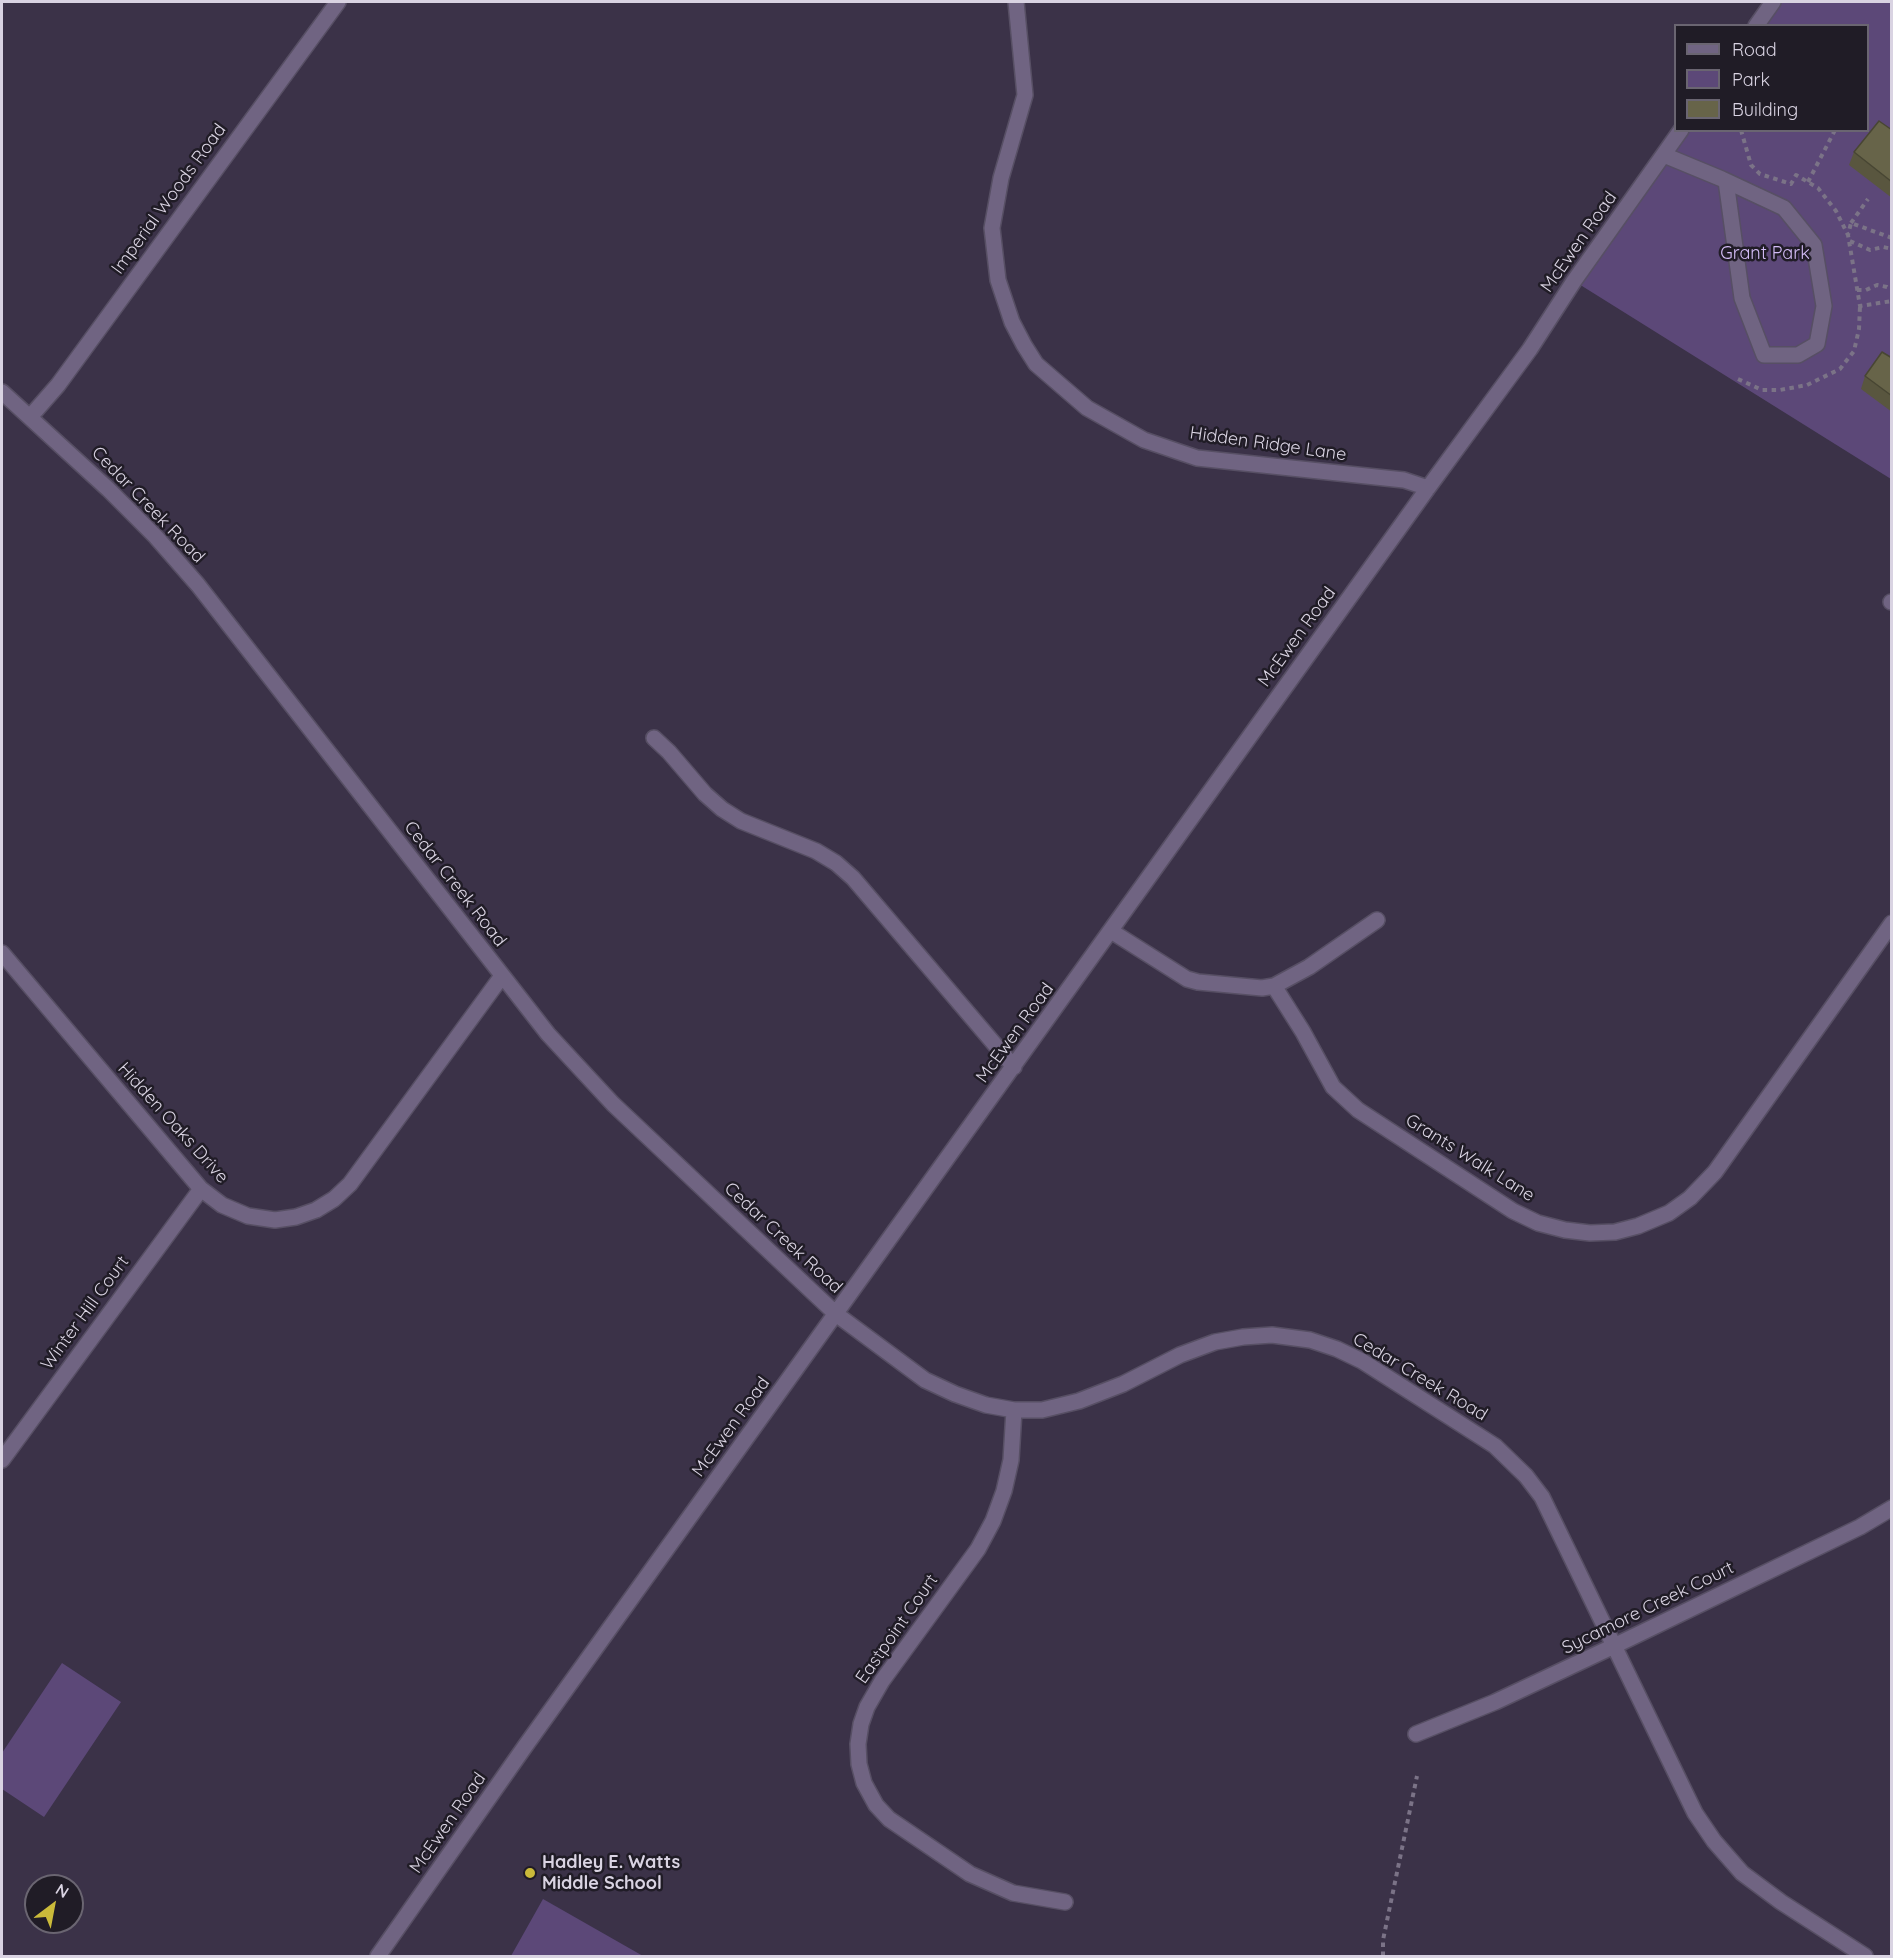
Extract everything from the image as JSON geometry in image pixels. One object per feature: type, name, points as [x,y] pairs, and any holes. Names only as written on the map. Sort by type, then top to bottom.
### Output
[{"type":"street","name":"Imperial Woods Road","points":[[30,417],[65,375],[338,2]]},
{"type":"street","name":"Hidden Ridge Lane","points":[[1016,2],[1025,95],[1001,178],[992,228],[998,280],[1012,322],[1036,364],[1087,408],[1144,440],[1197,458],[1404,480],[1428,488]]},
{"type":"street","points":[[1757,24],[1773,2]]},
{"type":"street","name":"McEwen Road","points":[[378,1956],[526,1745],[1530,349],[1574,281],[1680,132]]},
{"type":"street","points":[[1664,155],[1726,181],[1784,208],[1814,245],[1824,306],[1817,344],[1798,355],[1764,355],[1742,298],[1726,181]]},
{"type":"street","name":"Cedar Creek Road","points":[[2,392],[124,505],[198,585],[548,1034],[613,1104],[836,1314],[925,1380],[986,1405],[1014,1410],[1042,1410],[1079,1401],[1123,1384],[1180,1355],[1215,1342],[1243,1337],[1272,1335],[1310,1340],[1362,1361],[1495,1446],[1526,1476],[1542,1497],[1695,1813],[1714,1841],[1742,1873],[1781,1902],[1865,1956]]},
{"type":"street","points":[[654,738],[705,794],[722,809],[741,820],[816,851],[836,863],[853,878],[1014,1067]]},
{"type":"street","points":[[1111,931],[1187,979],[1262,988],[1274,986],[1309,967],[1377,920]]},
{"type":"street","name":"Grants Walk Lane","points":[[1274,986],[1303,1032],[1333,1087],[1358,1110],[1513,1211],[1538,1223],[1590,1233],[1615,1232],[1638,1227],[1668,1213],[1690,1198],[1715,1172],[1892,923]]},
{"type":"street","name":"Hidden Oaks Drive","points":[[2,953],[201,1189],[222,1205],[248,1216],[275,1220],[306,1214],[334,1199],[350,1184],[502,976]]},
{"type":"street","name":"Winter Hill Court","points":[[2,1460],[201,1189]]},
{"type":"street","name":"Eastpoint Court","points":[[1014,1410],[1011,1460],[1004,1491],[993,1521],[978,1549],[882,1681],[867,1707],[859,1734],[859,1764],[864,1783],[876,1805],[889,1819],[961,1868],[988,1884],[1013,1893],[1065,1902]]},
{"type":"street","name":"Sycamore Creek Court","points":[[1416,1734],[1496,1702],[1614,1646],[1860,1527],[1892,1508]]},
{"type":"path","points":[[1742,132],[1750,165],[1760,174],[1791,184],[1796,176],[1818,188],[1836,211],[1848,235],[1860,306],[1892,301]]},
{"type":"path","points":[[1808,182],[1834,132]]},
{"type":"path","points":[[1848,235],[1851,223],[1868,199]]},
{"type":"path","points":[[1851,223],[1892,238]]},
{"type":"path","points":[[1849,240],[1870,250],[1883,247],[1892,249]]},
{"type":"path","points":[[1857,290],[1866,290],[1878,285],[1892,290]]},
{"type":"path","points":[[1383,1956],[1383,1940],[1417,1776]]},
{"type":"green space","name":"Grant Park","points":[[1773,2],[1891,2],[1891,479],[1574,281],[1680,132],[1869,132],[1869,24],[1757,24]]},
{"type":"green space","points":[[62,1663],[121,1702],[44,1817],[2,1789],[2,1753]]},
{"type":"green space","points":[[543,1899],[643,1956],[511,1956]]},
{"type":"building","points":[[1879,121],[1892,130],[1892,182],[1854,152]]},
{"type":"building","points":[[1882,352],[1892,358],[1892,396],[1865,376]]},
{"type":"place","name":"Hadley E. Watts Middle School","points":[[530,1873]]}]
